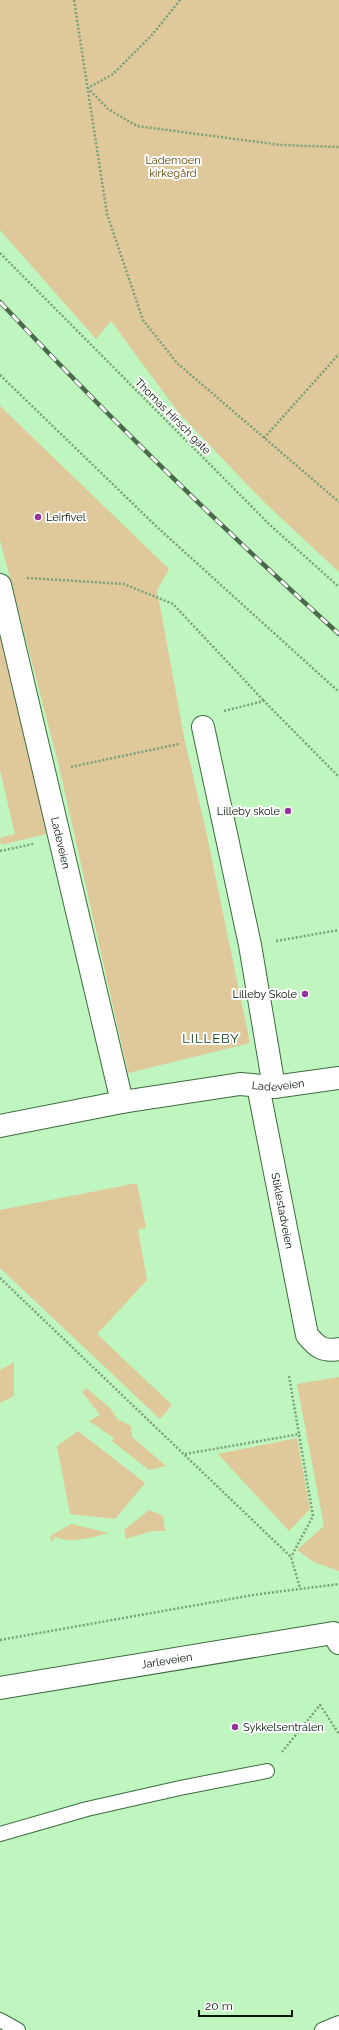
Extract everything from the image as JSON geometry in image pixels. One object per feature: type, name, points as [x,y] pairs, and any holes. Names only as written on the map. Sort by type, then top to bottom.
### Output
[{"type":"street","name":"Ladeveien","points":[[0,585],[122,1102]]},
{"type":"street","name":"Stiklestadveien","points":[[204,733],[250,945],[266,1086],[307,1335],[315,1344],[327,1351],[339,1349]]},
{"type":"street","name":"Ladeveien","points":[[0,1126],[122,1102],[240,1084],[266,1086],[339,1078]]},
{"type":"street","name":"Jarleveien","points":[[0,1688],[336,1638]]},
{"type":"lane","points":[[0,1834],[87,1808],[180,1788],[267,1772]]},
{"type":"lane","points":[[0,2020],[18,2030]]},
{"type":"lane","points":[[322,2030],[339,2023]]},
{"type":"path","points":[[74,0],[107,214],[143,320],[177,363],[339,502]]},
{"type":"path","points":[[88,88],[113,74],[152,35],[180,0]]},
{"type":"path","points":[[88,88],[108,109],[137,126],[281,145],[339,149]]},
{"type":"path","name":"Thomas Hirsch gate","points":[[0,253],[270,525],[339,587]]},
{"type":"path","points":[[264,438],[339,354]]},
{"type":"path","points":[[0,375],[157,527],[339,692]]},
{"type":"path","points":[[23,578],[124,584],[173,604],[264,701],[339,777]]},
{"type":"path","points":[[44,773],[204,733],[204,719],[211,714],[264,701]]},
{"type":"path","points":[[0,851],[59,838]]},
{"type":"path","points":[[250,945],[339,930]]},
{"type":"path","points":[[0,1278],[291,1557],[300,1588]]},
{"type":"path","points":[[289,1376],[313,1516],[291,1557]]},
{"type":"path","points":[[185,1454],[300,1434]]},
{"type":"path","points":[[0,1640],[300,1588],[339,1584]]},
{"type":"path","points":[[267,1772],[320,1705],[339,1734]]},
{"type":"green space","name":"Lademoen kirkegård","points":[[0,0],[339,0],[339,572],[262,500],[178,412],[111,321],[96,339],[0,230]]},
{"type":"green space","points":[[0,406],[169,569],[157,590],[185,742],[206,831],[250,1043],[128,1073],[59,766],[0,540]]},
{"type":"green space","points":[[0,617],[50,833],[1,845],[0,838],[15,834],[0,770]]},
{"type":"green space","points":[[137,1183],[146,1228],[138,1230],[147,1280],[97,1334],[172,1405],[160,1419],[0,1268],[0,1210]]},
{"type":"green space","points":[[14,1362],[14,1396],[0,1403],[0,1370]]},
{"type":"green space","points":[[339,1377],[339,1571],[314,1562],[297,1550],[324,1526],[297,1384]]},
{"type":"green space","points":[[86,1388],[111,1409],[117,1419],[131,1426],[132,1437],[166,1466],[149,1470],[112,1441],[114,1438],[89,1421],[100,1415],[82,1392]]},
{"type":"green space","points":[[78,1431],[145,1483],[115,1519],[70,1514],[57,1446]]},
{"type":"green space","points":[[297,1438],[310,1509],[289,1531],[218,1454]]},
{"type":"green space","points":[[149,1510],[163,1516],[165,1531],[152,1531],[126,1539],[124,1530]]},
{"type":"green space","points":[[71,1524],[109,1533],[75,1540],[55,1537],[52,1542],[50,1536]]},
{"type":"railway","points":[[0,302],[124,430],[252,554],[339,634]]},
{"type":"place","name":"Leirfivel","points":[[38,517]]},
{"type":"place","name":"Lilleby skole","points":[[288,811]]},
{"type":"place","name":"Lilleby Skole","points":[[305,994]]},
{"type":"place","name":"Sykkelsentralen","points":[[235,1727]]},
{"type":"district","name":"LILLEBY","points":[[211,1038]]}]
